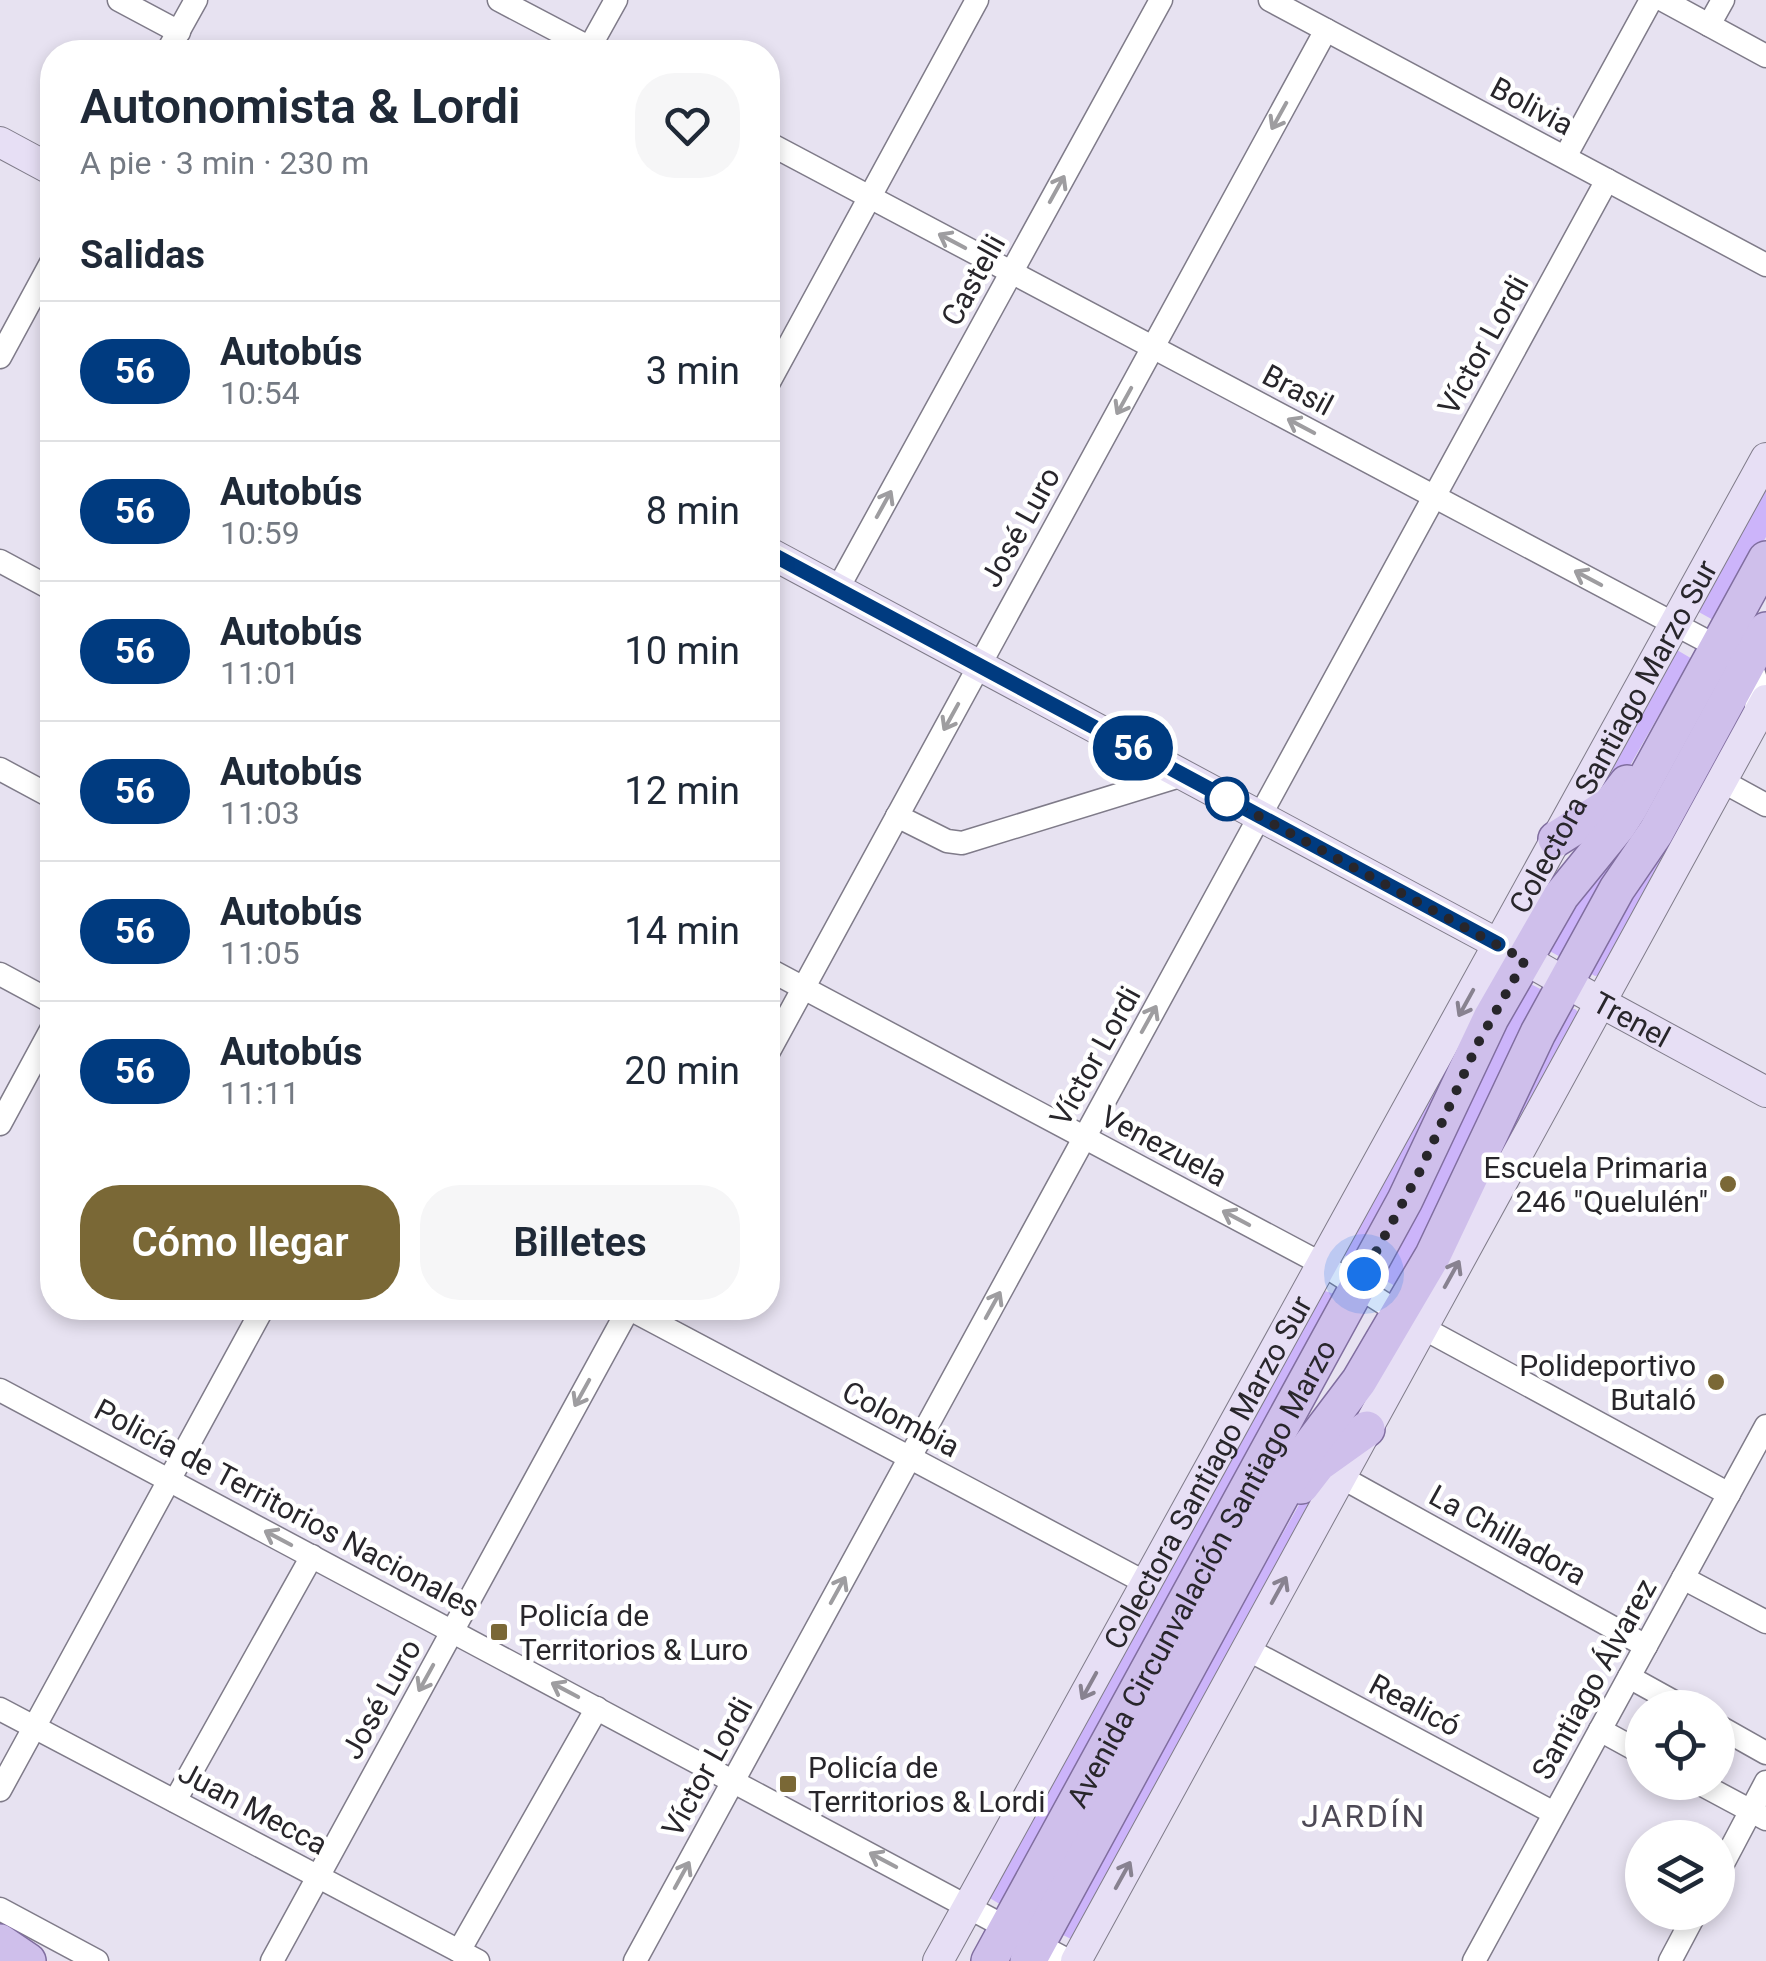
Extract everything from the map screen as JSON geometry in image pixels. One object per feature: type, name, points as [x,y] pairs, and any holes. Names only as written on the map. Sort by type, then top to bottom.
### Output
[{"type":"main road","name":"Avenida Circunvalación Santiago Marzo","points":[[989,1961],[1024,1944],[1230,1590],[1304,1454],[1411,1320],[1438,1244],[1520,1068],[1617,890],[1656,832],[1766,559]]},
{"type":"main road","name":"Avenida Circunvalación Santiago Marzo","points":[[1024,1944],[1357,1286],[1416,1181],[1478,1043],[1512,952],[1618,826],[1722,662],[1766,630]]},
{"type":"main road","points":[[1556,839],[1617,798],[1668,711],[1722,662]]},
{"type":"main road","points":[[1230,1590],[1262,1554],[1308,1474],[1367,1429]]},
{"type":"main road","points":[[0,1942],[28,1961]]},
{"type":"street","points":[[119,0],[170,40]]},
{"type":"street","points":[[174,40],[196,0]]},
{"type":"street","points":[[499,0],[571,40]]},
{"type":"street","points":[[596,40],[616,0]]},
{"type":"street","points":[[780,362],[977,0]]},
{"type":"street","name":"Castelli","points":[[836,590],[1161,0]]},
{"type":"street","points":[[1565,158],[1651,0]]},
{"type":"street","points":[[1663,0],[1766,56]]},
{"type":"street","points":[[1709,25],[1723,0]]},
{"type":"street","name":"Bolivia","points":[[1274,1],[1766,264]]},
{"type":"street","name":"José Luro","points":[[780,1031],[1326,30]]},
{"type":"street","points":[[0,142],[40,164]]},
{"type":"street","name":"Brasil","points":[[780,149],[1674,624],[1722,662]]},
{"type":"street","name":"Víctor Lordi","points":[[636,1961],[1607,180]]},
{"type":"street","points":[[0,357],[40,283]]},
{"type":"street","name":"Colectora Santiago Marzo Sur","points":[[938,1961],[1322,1264],[1512,952],[1556,839],[1766,458]]},
{"type":"street","name":"Trenel","points":[[780,559],[1766,1092]]},
{"type":"street","points":[[0,561],[40,583]]},
{"type":"street","points":[[1073,1961],[1367,1429],[1411,1320],[1600,1002],[1761,709],[1754,671],[1722,662]]},
{"type":"street","points":[[0,769],[40,791]]},
{"type":"street","points":[[897,816],[962,843],[1183,775]]},
{"type":"street","points":[[1722,781],[1766,805]]},
{"type":"street","points":[[0,974],[40,996]]},
{"type":"street","name":"Venezuela","points":[[780,976],[1322,1264],[1411,1320],[1729,1494]]},
{"type":"street","points":[[0,1124],[40,1050]]},
{"type":"street","points":[[0,1790],[256,1320]]},
{"type":"street","name":"José Luro","points":[[272,1961],[621,1320]]},
{"type":"street","name":"Colombia","points":[[651,1320],[1146,1583]]},
{"type":"street","name":"Policía de Territorios Nacionales","points":[[0,1390],[968,1906],[1024,1944],[1073,1961]]},
{"type":"street","name":"Santiago Álvarez","points":[[1474,1961],[1766,1426]]},
{"type":"street","name":"La Chilladora","points":[[1341,1477],[1646,1646]]},
{"type":"street","points":[[174,1801],[312,1556]]},
{"type":"street","points":[[1683,1578],[1766,1622]]},
{"type":"street","name":"Realicó","points":[[1247,1648],[1554,1814]]},
{"type":"street","points":[[1629,1677],[1652,1690]]},
{"type":"street","name":"Juan Mecca","points":[[0,1708],[468,1956]]},
{"type":"street","points":[[468,1956],[597,1708]]},
{"type":"street","points":[[1600,1730],[1625,1744]]},
{"type":"street","points":[[1735,1736],[1766,1753]]},
{"type":"street","points":[[1735,1848],[1758,1815],[1766,1782]]},
{"type":"street","points":[[1730,1800],[1758,1815]]},
{"type":"street","points":[[0,1909],[97,1961]]},
{"type":"street","points":[[1670,1961],[1686,1930]]},
{"type":"shaded area","points":[[1766,477],[1766,537],[1720,620],[1715,621],[1697,611]]},
{"type":"shaded area","points":[[1677,650],[1694,660],[1688,678],[1661,711],[1618,787],[1588,812]]},
{"type":"shaded area","points":[[1723,678],[1564,959],[1546,949]]},
{"type":"shaded area","points":[[1744,697],[1747,710],[1602,975],[1595,976],[1590,973],[1710,758],[1734,731]]},
{"type":"shaded area","points":[[1527,982],[1546,992],[1397,1287],[1379,1277]]},
{"type":"shaded area","points":[[1568,1008],[1580,1014],[1447,1267]]},
{"type":"shaded area","points":[[1473,1010],[1426,1137],[1352,1263],[1343,1252]]},
{"type":"shaded area","points":[[1325,1291],[1334,1294],[1003,1906],[988,1897]]},
{"type":"shaded area","points":[[1335,1462],[1075,1941],[1059,1933],[1222,1623],[1270,1556],[1313,1480]]},
{"type":"bus line","name":"56","points":[[780,558],[1498,944]]},
{"type":"place","name":"Escuela Primaria 246 \"Quelulén\"","points":[[1728,1184]]},
{"type":"place","name":"Polideportivo Butaló","points":[[1716,1382]]},
{"type":"place","name":"Policía de Territorios & Luro","points":[[499,1632]]},
{"type":"place","name":"Policía de Territorios & Lordi","points":[[788,1784]]},
{"type":"district","name":"JARDÍN","points":[[1364,1816]]},
{"type":"route","points":[[1227,799],[1525,960],[1478,1043],[1420,1171],[1364,1274]]}]
